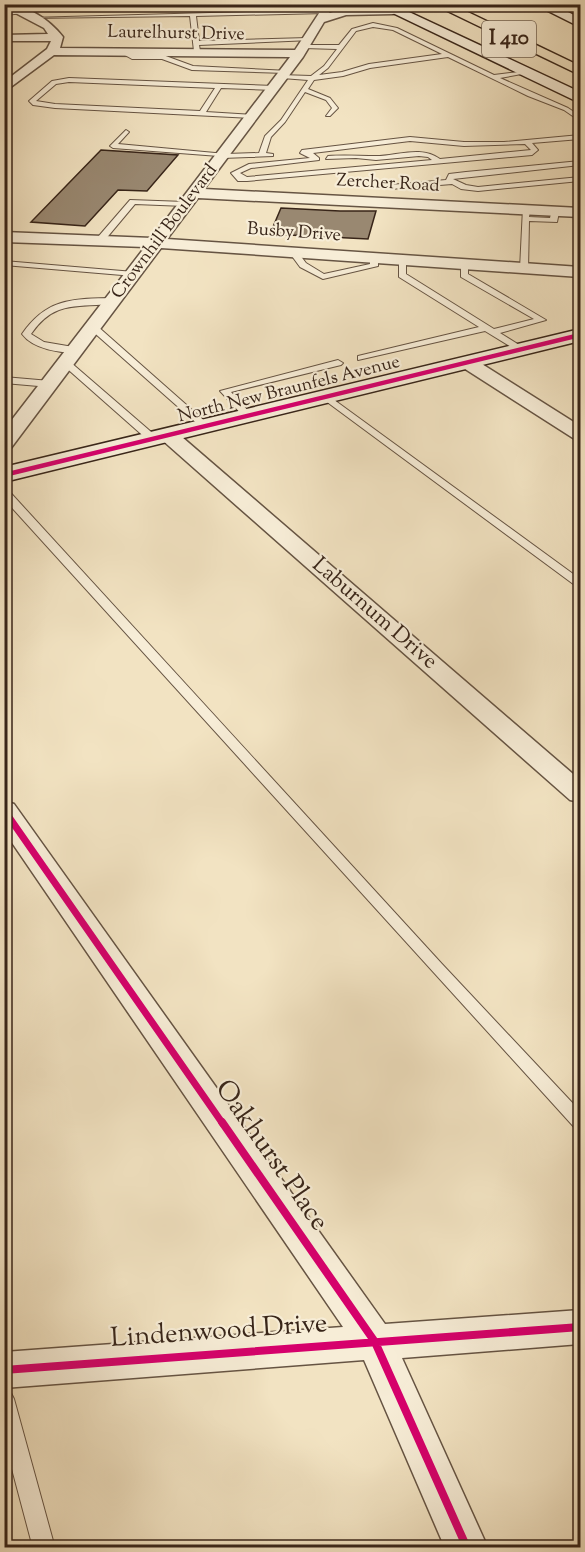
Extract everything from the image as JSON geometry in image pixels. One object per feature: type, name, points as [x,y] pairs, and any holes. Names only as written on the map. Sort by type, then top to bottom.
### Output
[{"type":"highway","name":"I 410","points":[[439,4],[580,71]]},
{"type":"main road","points":[[542,5],[579,22]]},
{"type":"main road","points":[[387,8],[580,98]]},
{"type":"main road","name":"North New Braunfels Avenue","points":[[4,475],[580,335]]},
{"type":"street","points":[[326,12],[387,8]]},
{"type":"street","points":[[4,88],[51,51],[57,43],[53,30],[14,10]]},
{"type":"street","name":"Crownhill Boulevard","points":[[4,444],[12,423],[50,384],[304,47],[326,12]]},
{"type":"street","points":[[4,38],[57,37]]},
{"type":"street","name":"Laurelhurst Drive","points":[[51,51],[130,52],[196,48],[304,47]]},
{"type":"street","name":"Zercher Road","points":[[189,199],[526,215],[555,212],[580,213]]},
{"type":"street","name":"Busby Drive","points":[[4,237],[101,239],[580,272]]},
{"type":"street","points":[[468,363],[580,434]]},
{"type":"street","name":"Laburnum Drive","points":[[160,437],[580,794]]},
{"type":"street","name":"Oakhurst Place","points":[[4,810],[375,1342],[467,1548]]},
{"type":"street","name":"Lindenwood Drive","points":[[4,1370],[580,1327]]},
{"type":"lane","points":[[542,5],[563,4]]},
{"type":"lane","points":[[267,6],[293,5]]},
{"type":"lane","points":[[14,10],[161,11],[194,15],[326,12]]},
{"type":"lane","points":[[14,10],[161,11]]},
{"type":"lane","points":[[194,15],[196,48]]},
{"type":"lane","points":[[262,156],[268,136],[282,122],[312,78],[326,67],[354,30],[360,27],[383,25],[399,31],[566,110],[580,119]]},
{"type":"lane","points":[[399,31],[427,27]]},
{"type":"lane","points":[[304,47],[341,47]]},
{"type":"lane","points":[[130,52],[128,55],[132,57],[163,57],[192,68],[281,78],[312,78],[343,74],[369,66],[449,55]]},
{"type":"lane","points":[[493,77],[525,72]]},
{"type":"lane","points":[[252,116],[42,105],[32,101],[54,82],[69,80],[219,86],[281,78]]},
{"type":"lane","points":[[202,113],[219,86]]},
{"type":"lane","points":[[305,90],[328,99],[335,108],[328,115]]},
{"type":"lane","points":[[566,110],[580,107]]},
{"type":"lane","points":[[126,132],[113,146],[262,156],[410,139],[464,144],[580,137]]},
{"type":"lane","points":[[439,162],[430,155],[419,154],[317,159],[249,166],[235,173],[241,179],[247,179],[439,162],[532,153],[536,150],[527,142]]},
{"type":"lane","points":[[307,152],[317,159]]},
{"type":"lane","points":[[452,182],[449,180],[452,176],[580,163]]},
{"type":"lane","points":[[390,187],[452,182],[478,189],[580,179]]},
{"type":"lane","points":[[101,239],[134,202],[189,199]]},
{"type":"lane","points":[[524,269],[526,215]]},
{"type":"lane","points":[[293,252],[303,265],[323,277],[374,266],[374,258]]},
{"type":"lane","points":[[402,260],[402,275],[521,350]]},
{"type":"lane","points":[[4,263],[134,274]]},
{"type":"lane","points":[[361,358],[542,320],[464,274],[464,265]]},
{"type":"lane","points":[[113,301],[54,306],[45,312],[26,334],[29,339],[71,356],[160,437]]},
{"type":"lane","points":[[93,327],[206,426]]},
{"type":"lane","points":[[248,416],[225,391],[338,363]]},
{"type":"lane","points":[[4,380],[50,384]]},
{"type":"lane","points":[[326,397],[580,584]]},
{"type":"lane","points":[[4,492],[580,1122]]},
{"type":"lane","points":[[4,1399],[44,1548]]},
{"type":"building","points":[[101,150],[178,155],[147,191],[118,190],[85,226],[31,222]]},
{"type":"building","points":[[281,208],[376,211],[368,239],[270,234]]},
{"type":"cycle path","points":[[4,475],[580,335]]},
{"type":"cycle path","points":[[4,810],[375,1342],[467,1548]]},
{"type":"cycle path","points":[[4,1370],[580,1327]]}]
